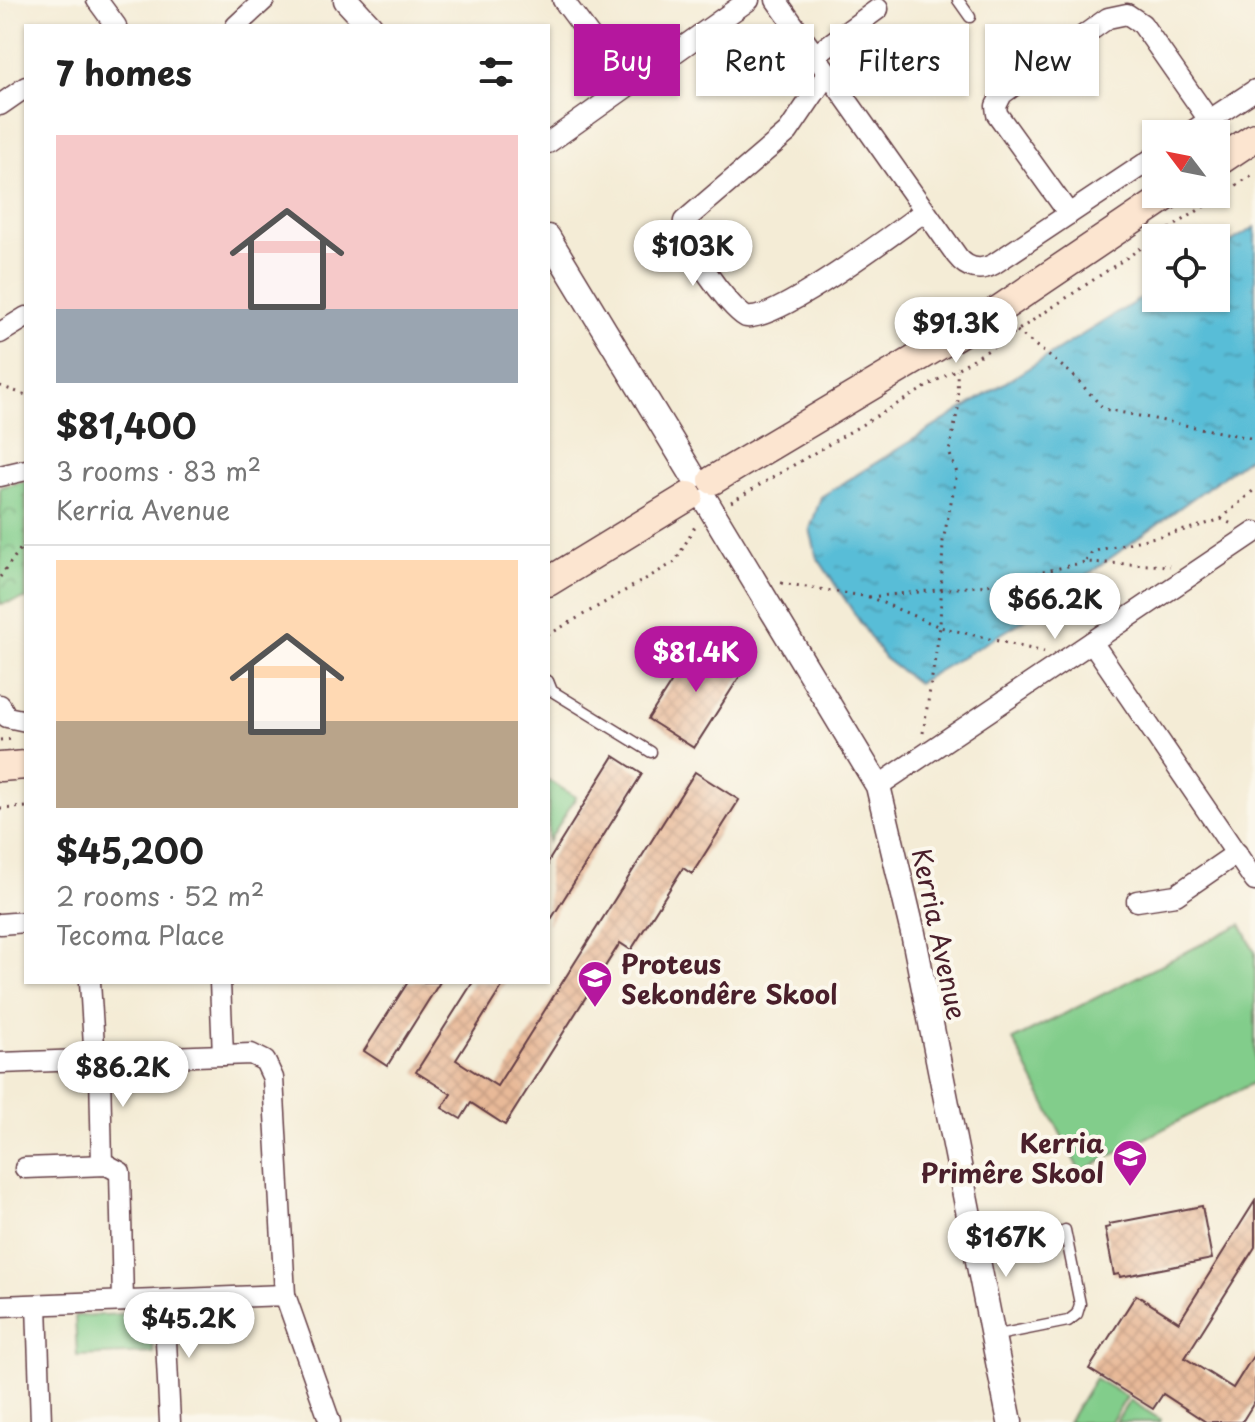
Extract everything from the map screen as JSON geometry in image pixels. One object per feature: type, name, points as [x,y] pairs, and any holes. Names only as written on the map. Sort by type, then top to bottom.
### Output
[{"type":"main road","points":[[1230,154],[1255,137]]},
{"type":"main road","points":[[550,581],[703,493],[1000,309],[1149,208]]},
{"type":"main road","points":[[0,767],[24,765]]},
{"type":"street","points":[[97,0],[113,24]]},
{"type":"street","points":[[238,24],[264,0]]},
{"type":"street","points":[[346,0],[368,24]]},
{"type":"street","points":[[563,0],[581,24]]},
{"type":"street","points":[[680,49],[749,0]]},
{"type":"street","points":[[776,0],[962,262],[975,269],[994,264],[1142,165]]},
{"type":"street","points":[[815,55],[878,9]]},
{"type":"street","points":[[1069,214],[997,114],[996,106],[1002,94],[1108,18],[1127,14],[1142,24],[1209,120],[1255,90]]},
{"type":"street","points":[[828,73],[788,132],[684,221],[686,240],[736,310],[746,317],[761,317],[867,253],[925,211]]},
{"type":"street","points":[[0,105],[24,88]]},
{"type":"street","points":[[550,142],[613,96]]},
{"type":"street","name":"Kerria Avenue","points":[[550,240],[878,786],[916,948],[1010,1422]]},
{"type":"street","points":[[0,333],[24,318]]},
{"type":"street","points":[[0,476],[24,470]]},
{"type":"street","points":[[878,786],[1255,532]]},
{"type":"street","points":[[1092,642],[1255,881]]},
{"type":"street","points":[[0,705],[7,717],[24,721]]},
{"type":"street","points":[[1137,901],[1176,895],[1237,853]]},
{"type":"street","points":[[0,924],[24,922]]},
{"type":"street","points":[[90,984],[102,1165]]},
{"type":"street","points":[[220,984],[223,1055]]},
{"type":"street","points":[[0,1063],[251,1054],[265,1061],[271,1072],[285,1295],[330,1422]]},
{"type":"street","points":[[25,1168],[102,1165],[117,1168],[122,1177],[123,1301]]},
{"type":"street","points":[[0,1306],[285,1295]]},
{"type":"street","points":[[164,1300],[170,1422]]},
{"type":"street","points":[[37,1305],[41,1422]]},
{"type":"lane","points":[[958,0],[970,17]]},
{"type":"lane","points":[[550,686],[552,691],[651,752]]},
{"type":"lane","points":[[993,1336],[1068,1321],[1077,1314],[1080,1304],[1065,1230]]},
{"type":"path","points":[[1177,224],[1255,173]]},
{"type":"path","points":[[550,634],[675,562],[686,548],[703,493],[957,370],[1142,247]]},
{"type":"path","points":[[1000,309],[1017,331],[1072,374],[1104,409],[1255,439]]},
{"type":"path","points":[[930,751],[922,731],[940,627],[943,541],[957,473],[949,452],[958,409],[957,370]]},
{"type":"path","points":[[0,386],[24,394]]},
{"type":"path","points":[[1085,562],[1092,552],[1188,531],[1221,519],[1255,489]]},
{"type":"path","points":[[1221,519],[1255,532]]},
{"type":"path","points":[[0,577],[24,544]]},
{"type":"path","points":[[869,597],[987,585],[1085,562],[1173,566],[1189,577]]},
{"type":"path","points":[[764,595],[778,582],[869,597],[940,627],[1066,660]]},
{"type":"path","points":[[0,809],[24,807]]},
{"type":"green space","points":[[24,481],[24,599],[0,604],[0,487]]},
{"type":"green space","points":[[550,781],[576,797],[550,839]]},
{"type":"green space","points":[[1241,924],[1255,952],[1255,1082],[1080,1172],[1013,1040]]},
{"type":"green space","points":[[152,1313],[153,1353],[77,1356],[75,1316]]},
{"type":"green space","points":[[1095,1378],[1127,1397],[1111,1422],[1068,1422]]},
{"type":"green space","points":[[1130,1400],[1161,1420],[1160,1422],[1116,1422]]},
{"type":"water","points":[[1255,227],[1255,453],[1028,618],[917,683],[884,658],[817,557],[810,529],[821,497],[1142,298],[1142,312],[1230,312],[1230,242]]},
{"type":"building","points":[[699,639],[745,668],[694,748],[648,719]]},
{"type":"building","points":[[614,756],[642,774],[550,921],[550,859]]},
{"type":"building","points":[[695,772],[739,800],[692,874],[683,868],[631,950],[620,943],[505,1125],[471,1103],[461,1119],[442,1108],[451,1094],[416,1072],[472,984],[504,984],[456,1060],[497,1086]]},
{"type":"building","points":[[407,984],[439,984],[387,1066],[364,1051]]},
{"type":"building","points":[[1255,1201],[1255,1247],[1185,1358],[1233,1388],[1255,1353],[1255,1401],[1242,1422],[1206,1422],[1163,1394],[1153,1409],[1089,1369],[1136,1295],[1179,1322]]},
{"type":"building","points":[[1202,1206],[1212,1259],[1120,1277],[1119,1274],[1114,1275],[1105,1228],[1110,1227],[1109,1224]]},
{"type":"place","name":"Proteus Sekondêre Skool","points":[[595,1009]]},
{"type":"place","name":"Kerria Primêre Skool","points":[[1130,1188]]}]
